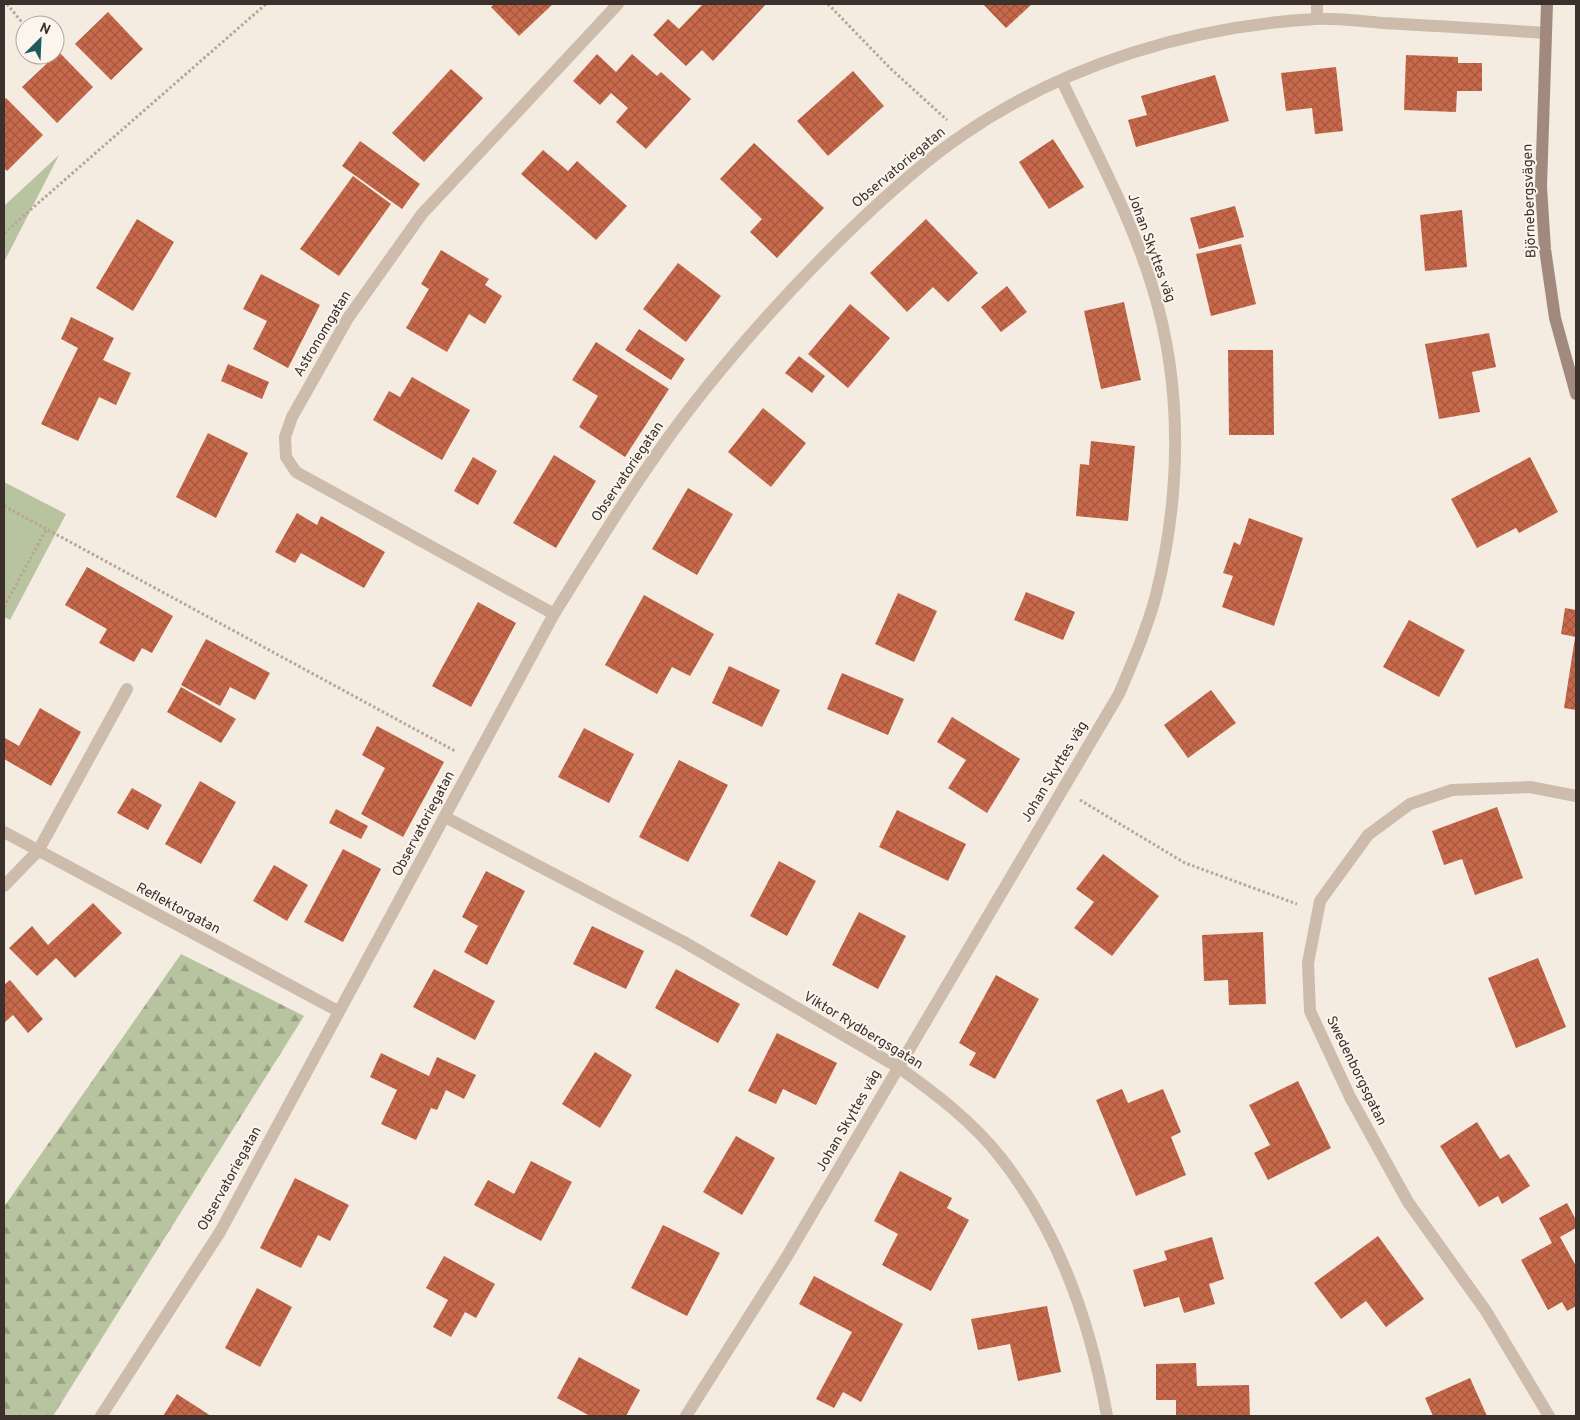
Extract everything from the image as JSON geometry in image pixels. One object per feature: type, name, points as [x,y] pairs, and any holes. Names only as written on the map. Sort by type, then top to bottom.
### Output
[{"type":"street","name":"Astronomgatan","points":[[554,614],[296,472],[286,458],[285,437],[292,417],[348,318],[422,214],[618,4]]},
{"type":"street","points":[[1317,4],[1317,19]]},
{"type":"street","name":"Björnebergsvägen","points":[[1547,4],[1541,187],[1545,249],[1555,318],[1576,394]]},
{"type":"street","name":"Observatoriegatan","points":[[101,1416],[220,1232],[554,614],[648,468],[738,348],[805,273],[882,199],[963,134],[1025,98],[1090,68],[1165,43],[1244,27],[1317,19],[1545,33]]},
{"type":"street","name":"Johan Skyttes väg","points":[[686,1416],[786,1258],[1119,694],[1141,643],[1156,596],[1168,533],[1174,474],[1175,423],[1169,356],[1153,288],[1123,210],[1062,81]]},
{"type":"street","points":[[4,886],[38,851],[127,689]]},
{"type":"street","name":"Swedenborgsgatan","points":[[1549,1416],[1486,1311],[1408,1202],[1350,1097],[1310,1011],[1308,962],[1320,901],[1368,835],[1410,804],[1452,790],[1530,786],[1576,796]]},
{"type":"street","name":"Viktor Rydbergsgatan","points":[[445,817],[684,942],[898,1067],[964,1119],[1000,1157],[1026,1193],[1050,1237],[1078,1302],[1100,1375],[1107,1416]]},
{"type":"street","name":"Reflektorgatan","points":[[4,832],[338,1011]]},
{"type":"path","points":[[8,4],[16,15]]},
{"type":"path","points":[[4,233],[266,4]]},
{"type":"path","points":[[828,4],[890,69],[963,134]]},
{"type":"path","points":[[4,506],[475,762]]},
{"type":"path","points":[[4,607],[47,528]]},
{"type":"path","points":[[1063,790],[1185,863],[1319,912]]},
{"type":"green space","points":[[59,155],[4,262],[4,206]]},
{"type":"green space","points":[[4,482],[66,514],[10,620],[4,617]]},
{"type":"green space","points":[[181,954],[304,1016],[53,1416],[4,1416],[4,1207]]},
{"type":"building","points":[[494,4],[553,4],[519,36],[491,7]]},
{"type":"building","points":[[703,4],[766,4],[713,61],[702,50],[686,66],[653,35],[668,19],[679,29]]},
{"type":"building","points":[[983,4],[1032,4],[1006,28]]},
{"type":"building","points":[[108,12],[143,49],[111,80],[75,44]]},
{"type":"building","points":[[597,54],[616,72],[632,54],[657,76],[661,72],[691,99],[646,149],[616,122],[628,108],[611,93],[600,105],[573,81]]},
{"type":"building","points":[[1406,55],[1458,57],[1458,63],[1482,63],[1482,91],[1457,91],[1456,112],[1404,110]]},
{"type":"building","points":[[65,58],[93,87],[57,123],[22,87],[45,65],[65,65]]},
{"type":"building","points":[[1336,67],[1343,131],[1315,134],[1312,108],[1286,111],[1281,73]]},
{"type":"building","points":[[451,69],[483,98],[424,162],[392,133]]},
{"type":"building","points":[[853,71],[884,106],[828,156],[797,121]]},
{"type":"building","points":[[1215,75],[1229,121],[1136,147],[1128,120],[1147,115],[1141,96]]},
{"type":"building","points":[[6,98],[43,135],[7,171],[4,168],[4,100]]},
{"type":"building","points":[[1053,139],[1084,187],[1049,209],[1019,162]]},
{"type":"building","points":[[360,141],[420,184],[402,209],[342,166]]},
{"type":"building","points":[[754,143],[824,208],[777,258],[750,232],[762,219],[720,179]]},
{"type":"building","points":[[543,150],[568,171],[577,161],[627,206],[596,240],[521,174]]},
{"type":"building","points":[[353,176],[391,204],[339,276],[300,249]]},
{"type":"building","points":[[1235,206],[1244,237],[1199,249],[1190,218]]},
{"type":"building","points":[[1462,210],[1467,267],[1425,271],[1420,215]]},
{"type":"building","points":[[137,219],[174,242],[133,311],[96,288]]},
{"type":"building","points":[[926,219],[978,273],[948,302],[933,287],[907,312],[870,273]]},
{"type":"building","points":[[1241,244],[1256,304],[1211,316],[1196,254]]},
{"type":"building","points":[[441,250],[489,279],[485,285],[502,296],[485,324],[469,314],[447,352],[406,328],[429,289],[421,284]]},
{"type":"building","points":[[678,263],[721,296],[686,342],[643,309]]},
{"type":"building","points":[[261,274],[320,305],[288,368],[253,349],[267,321],[243,309]]},
{"type":"building","points":[[1007,286],[1027,312],[1001,332],[981,307]]},
{"type":"building","points":[[1124,302],[1141,380],[1101,389],[1084,311]]},
{"type":"building","points":[[850,304],[890,338],[848,388],[808,354]]},
{"type":"building","points":[[71,317],[114,338],[103,360],[131,373],[116,405],[99,397],[78,441],[41,424],[78,348],[61,339]]},
{"type":"building","points":[[639,329],[685,359],[671,380],[625,350]]},
{"type":"building","points":[[1489,333],[1496,367],[1472,372],[1480,412],[1439,419],[1425,344]]},
{"type":"building","points":[[596,342],[669,389],[625,457],[579,427],[598,396],[572,380]]},
{"type":"building","points":[[1228,350],[1273,350],[1274,435],[1229,435]]},
{"type":"building","points":[[799,356],[825,376],[812,393],[785,373]]},
{"type":"building","points":[[228,364],[269,382],[262,399],[221,381]]},
{"type":"building","points":[[412,377],[470,410],[442,460],[373,420],[389,391],[400,397]]},
{"type":"building","points":[[763,408],[806,443],[771,487],[728,452]]},
{"type":"building","points":[[208,433],[248,453],[216,518],[176,497]]},
{"type":"building","points":[[1091,441],[1135,446],[1128,521],[1076,516],[1080,464],[1089,465]]},
{"type":"building","points":[[554,455],[596,481],[556,548],[513,523]]},
{"type":"building","points":[[473,457],[497,471],[478,505],[454,491]]},
{"type":"building","points":[[1530,457],[1558,512],[1519,533],[1516,528],[1477,548],[1451,499]]},
{"type":"building","points":[[688,488],[733,514],[697,575],[652,549]]},
{"type":"building","points":[[297,513],[317,525],[321,516],[385,552],[364,588],[301,553],[295,563],[275,552]]},
{"type":"building","points":[[1249,518],[1303,538],[1274,626],[1222,607],[1233,576],[1223,573],[1234,542],[1240,545]]},
{"type":"building","points":[[87,567],[173,616],[152,653],[142,648],[134,662],[99,643],[107,629],[65,605]]},
{"type":"building","points":[[1026,592],[1075,612],[1063,640],[1014,620]]},
{"type":"building","points":[[898,593],[937,611],[914,662],[875,644]]},
{"type":"building","points":[[644,595],[714,634],[690,676],[672,667],[657,694],[605,665]]},
{"type":"building","points":[[478,602],[516,623],[471,707],[432,686]]},
{"type":"building","points":[[1565,608],[1576,610],[1576,637],[1561,634]]},
{"type":"building","points":[[1409,620],[1465,650],[1439,697],[1383,667]]},
{"type":"building","points":[[206,639],[270,673],[255,700],[230,687],[220,706],[181,685]]},
{"type":"building","points":[[1576,639],[1576,710],[1564,708]]},
{"type":"building","points":[[729,666],[780,690],[762,727],[712,703]]},
{"type":"building","points":[[842,673],[904,699],[888,735],[827,709]]},
{"type":"building","points":[[181,687],[236,719],[221,743],[167,712]]},
{"type":"building","points":[[1211,690],[1236,723],[1188,758],[1164,725]]},
{"type":"building","points":[[40,708],[81,732],[51,786],[4,759],[5,738],[19,746]]},
{"type":"building","points":[[952,717],[1020,759],[987,813],[948,788],[966,760],[937,742]]},
{"type":"building","points":[[377,726],[444,762],[403,837],[361,814],[385,768],[362,755]]},
{"type":"building","points":[[584,728],[634,754],[609,803],[558,777]]},
{"type":"building","points":[[679,760],[728,785],[688,862],[639,837]]},
{"type":"building","points":[[200,781],[236,802],[201,864],[165,844]]},
{"type":"building","points":[[132,788],[162,805],[148,830],[117,813]]},
{"type":"building","points":[[1497,807],[1523,878],[1475,895],[1462,859],[1444,865],[1432,831]]},
{"type":"building","points":[[336,809],[368,826],[361,839],[329,823]]},
{"type":"building","points":[[897,810],[966,844],[948,881],[879,847]]},
{"type":"building","points":[[343,849],[381,869],[343,942],[304,922]]},
{"type":"building","points":[[1103,854],[1159,896],[1112,956],[1074,928],[1094,902],[1076,889]]},
{"type":"building","points":[[779,861],[816,881],[787,936],[750,916]]},
{"type":"building","points":[[274,865],[308,885],[287,921],[253,901]]},
{"type":"building","points":[[486,871],[525,891],[487,965],[464,952],[478,926],[462,917]]},
{"type":"building","points":[[93,903],[122,933],[75,978],[56,958],[37,976],[9,948],[32,926],[48,945]]},
{"type":"building","points":[[859,912],[906,936],[878,989],[832,965]]},
{"type":"building","points":[[592,926],[644,951],[626,989],[573,964]]},
{"type":"building","points":[[1263,932],[1266,1004],[1229,1005],[1228,980],[1204,981],[1202,935]]},
{"type":"building","points":[[1538,958],[1566,1027],[1516,1048],[1488,978]]},
{"type":"building","points":[[434,969],[495,1001],[475,1040],[413,1007]]},
{"type":"building","points":[[676,969],[740,1004],[718,1043],[655,1008]]},
{"type":"building","points":[[996,975],[1039,999],[995,1079],[969,1065],[976,1053],[959,1043]]},
{"type":"building","points":[[10,980],[43,1019],[28,1033],[13,1015],[4,1023],[4,985]]},
{"type":"building","points":[[777,1033],[837,1063],[816,1105],[783,1089],[776,1104],[748,1091]]},
{"type":"building","points":[[595,1052],[632,1075],[600,1128],[562,1104]]},
{"type":"building","points":[[381,1053],[429,1076],[437,1057],[476,1075],[464,1099],[446,1090],[437,1110],[431,1108],[416,1140],[381,1124],[397,1090],[370,1077]]},
{"type":"building","points":[[1298,1081],[1331,1148],[1268,1180],[1254,1153],[1270,1145],[1249,1105]]},
{"type":"building","points":[[1122,1089],[1128,1103],[1163,1089],[1181,1132],[1171,1137],[1186,1175],[1136,1196],[1096,1100]]},
{"type":"building","points":[[1477,1122],[1500,1159],[1509,1154],[1530,1186],[1502,1204],[1498,1196],[1479,1207],[1440,1146]]},
{"type":"building","points":[[736,1136],[775,1158],[742,1215],[703,1192]]},
{"type":"building","points":[[531,1161],[572,1182],[541,1241],[474,1205],[488,1180],[514,1194]]},
{"type":"building","points":[[900,1171],[952,1198],[947,1208],[969,1220],[931,1291],[882,1265],[898,1234],[874,1221]]},
{"type":"building","points":[[295,1178],[349,1205],[330,1241],[318,1235],[301,1268],[260,1248]]},
{"type":"building","points":[[1567,1203],[1576,1220],[1576,1228],[1560,1237],[1576,1266],[1576,1306],[1567,1311],[1562,1302],[1548,1310],[1521,1260],[1552,1243],[1539,1218]]},
{"type":"building","points":[[663,1225],[720,1253],[687,1316],[631,1288]]},
{"type":"building","points":[[1378,1236],[1424,1299],[1386,1327],[1366,1301],[1341,1319],[1314,1283]]},
{"type":"building","points":[[1212,1237],[1224,1279],[1209,1284],[1215,1304],[1184,1313],[1179,1297],[1144,1307],[1133,1270],[1167,1260],[1164,1251]]},
{"type":"building","points":[[444,1256],[495,1284],[476,1318],[465,1312],[451,1337],[433,1327],[448,1300],[426,1288]]},
{"type":"building","points":[[814,1276],[903,1324],[861,1402],[843,1392],[834,1408],[816,1399],[852,1332],[799,1304]]},
{"type":"building","points":[[257,1288],[292,1307],[260,1367],[225,1348]]},
{"type":"building","points":[[1047,1306],[1061,1372],[1018,1381],[1010,1344],[978,1350],[971,1319]]},
{"type":"building","points":[[579,1357],[640,1390],[626,1416],[590,1416],[557,1398]]},
{"type":"building","points":[[1196,1363],[1197,1386],[1249,1385],[1250,1416],[1176,1416],[1176,1400],[1156,1400],[1156,1364]]},
{"type":"building","points":[[1470,1378],[1487,1416],[1433,1416],[1425,1398]]},
{"type":"building","points":[[177,1394],[211,1416],[163,1416]]}]
